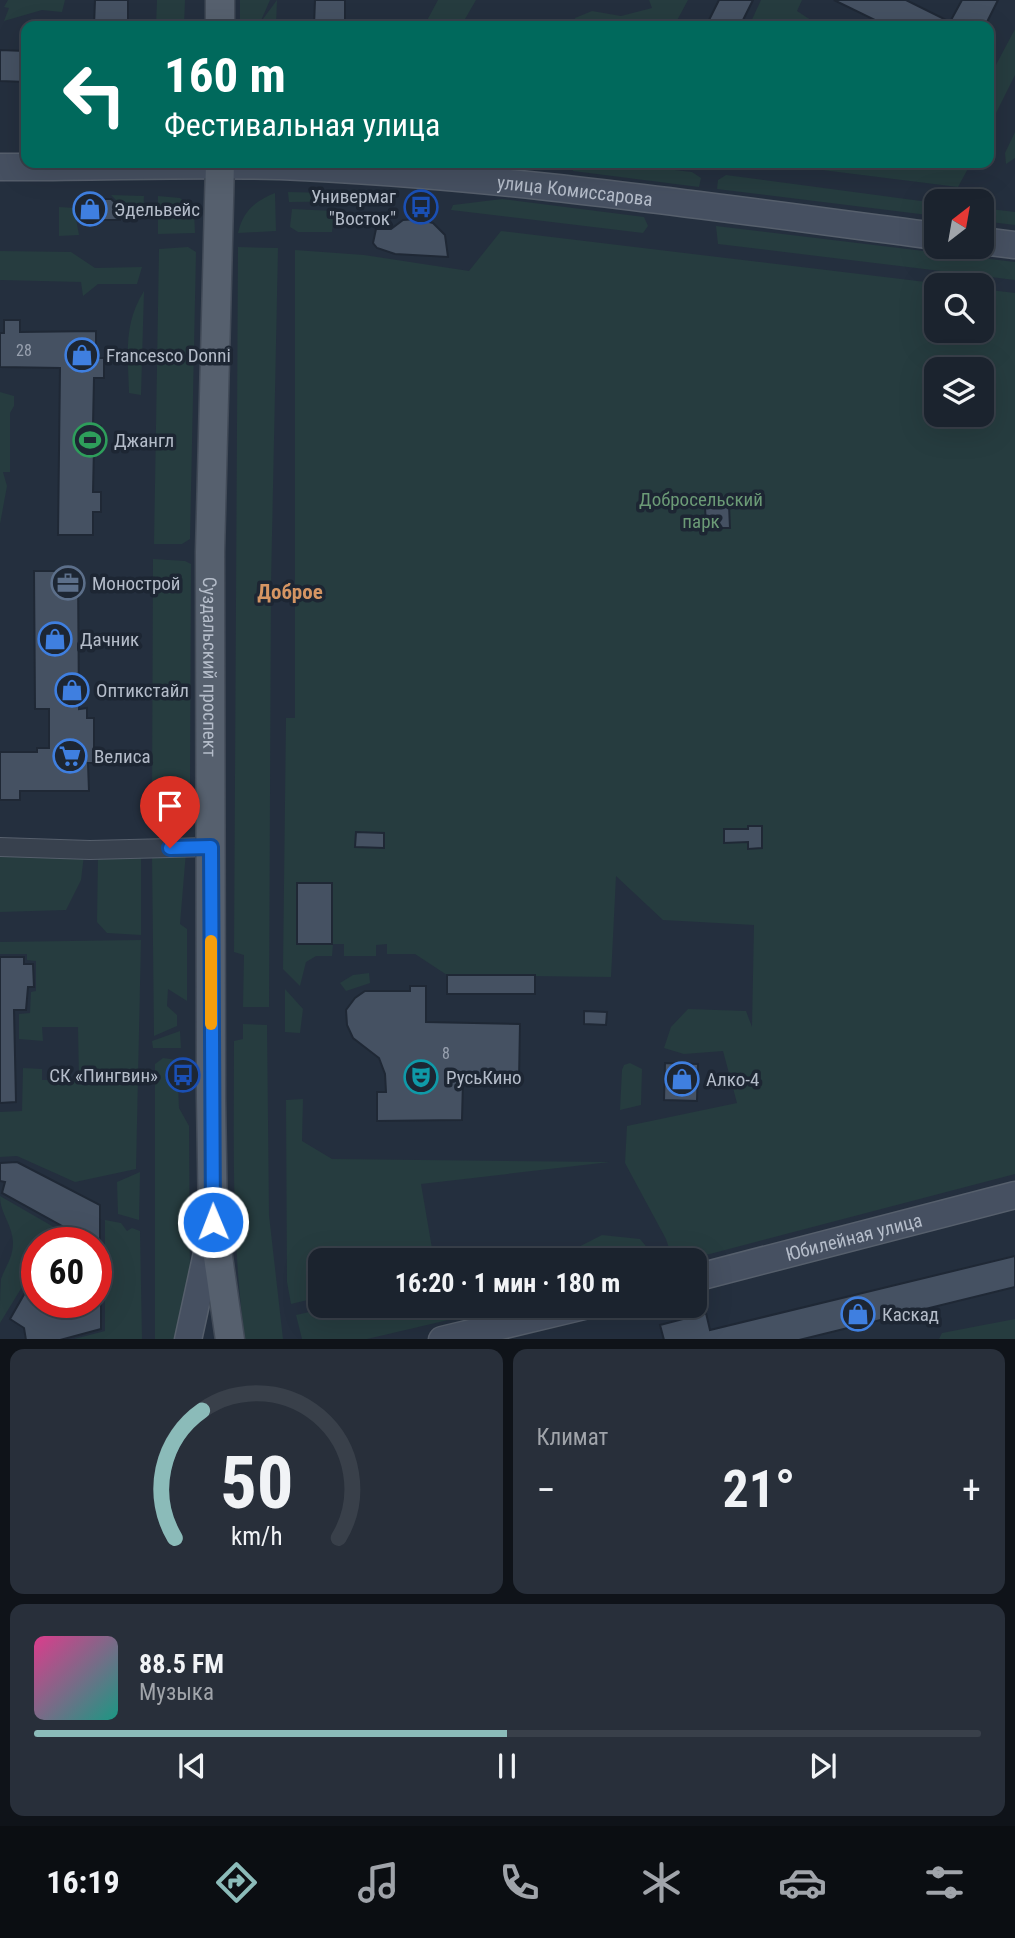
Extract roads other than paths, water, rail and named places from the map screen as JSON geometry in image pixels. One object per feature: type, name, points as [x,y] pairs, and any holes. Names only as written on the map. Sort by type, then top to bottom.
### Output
[{"type":"main road","points":[[220,0],[220,21]]},
{"type":"main road","name":"улица Комиссарова","points":[[0,167],[21,167]]},
{"type":"main road","name":"Суздальский проспект","points":[[220,168],[210,552],[213,1222],[230,1339]]},
{"type":"main road","name":"улица Комиссарова","points":[[289,168],[462,178],[924,235]]},
{"type":"main road","points":[[994,243],[1015,245]]},
{"type":"main road","name":"Юбилейная улица","points":[[707,1275],[1015,1195]]},
{"type":"main road","points":[[188,1339],[213,1222]]},
{"type":"main road","points":[[442,1339],[532,1318]]},
{"type":"street","points":[[0,847],[90,850],[211,847]]},
{"type":"place","name":"Универмаг \"Восток\"","points":[[421,207]]},
{"type":"place","name":"Эдельвейс","points":[[90,209]]},
{"type":"place","name":"Francesco Donni","points":[[82,355]]},
{"type":"place","name":"Джангл","points":[[90,440]]},
{"type":"place","name":"Монострой","points":[[68,583]]},
{"type":"place","name":"Дачник","points":[[55,639]]},
{"type":"place","name":"Оптикстайл","points":[[72,690]]},
{"type":"place","name":"Велиса","points":[[70,756]]},
{"type":"place","name":"СК «Пингвин»","points":[[183,1075]]},
{"type":"place","name":"РусьКино","points":[[421,1077]]},
{"type":"place","name":"Алко-4","points":[[682,1079]]},
{"type":"place","name":"Каскад","points":[[858,1314]]},
{"type":"district","name":"Доброе","points":[[290,592]]},
{"type":"park label","name":"Добросельский парк","points":[[701,510]]}]
